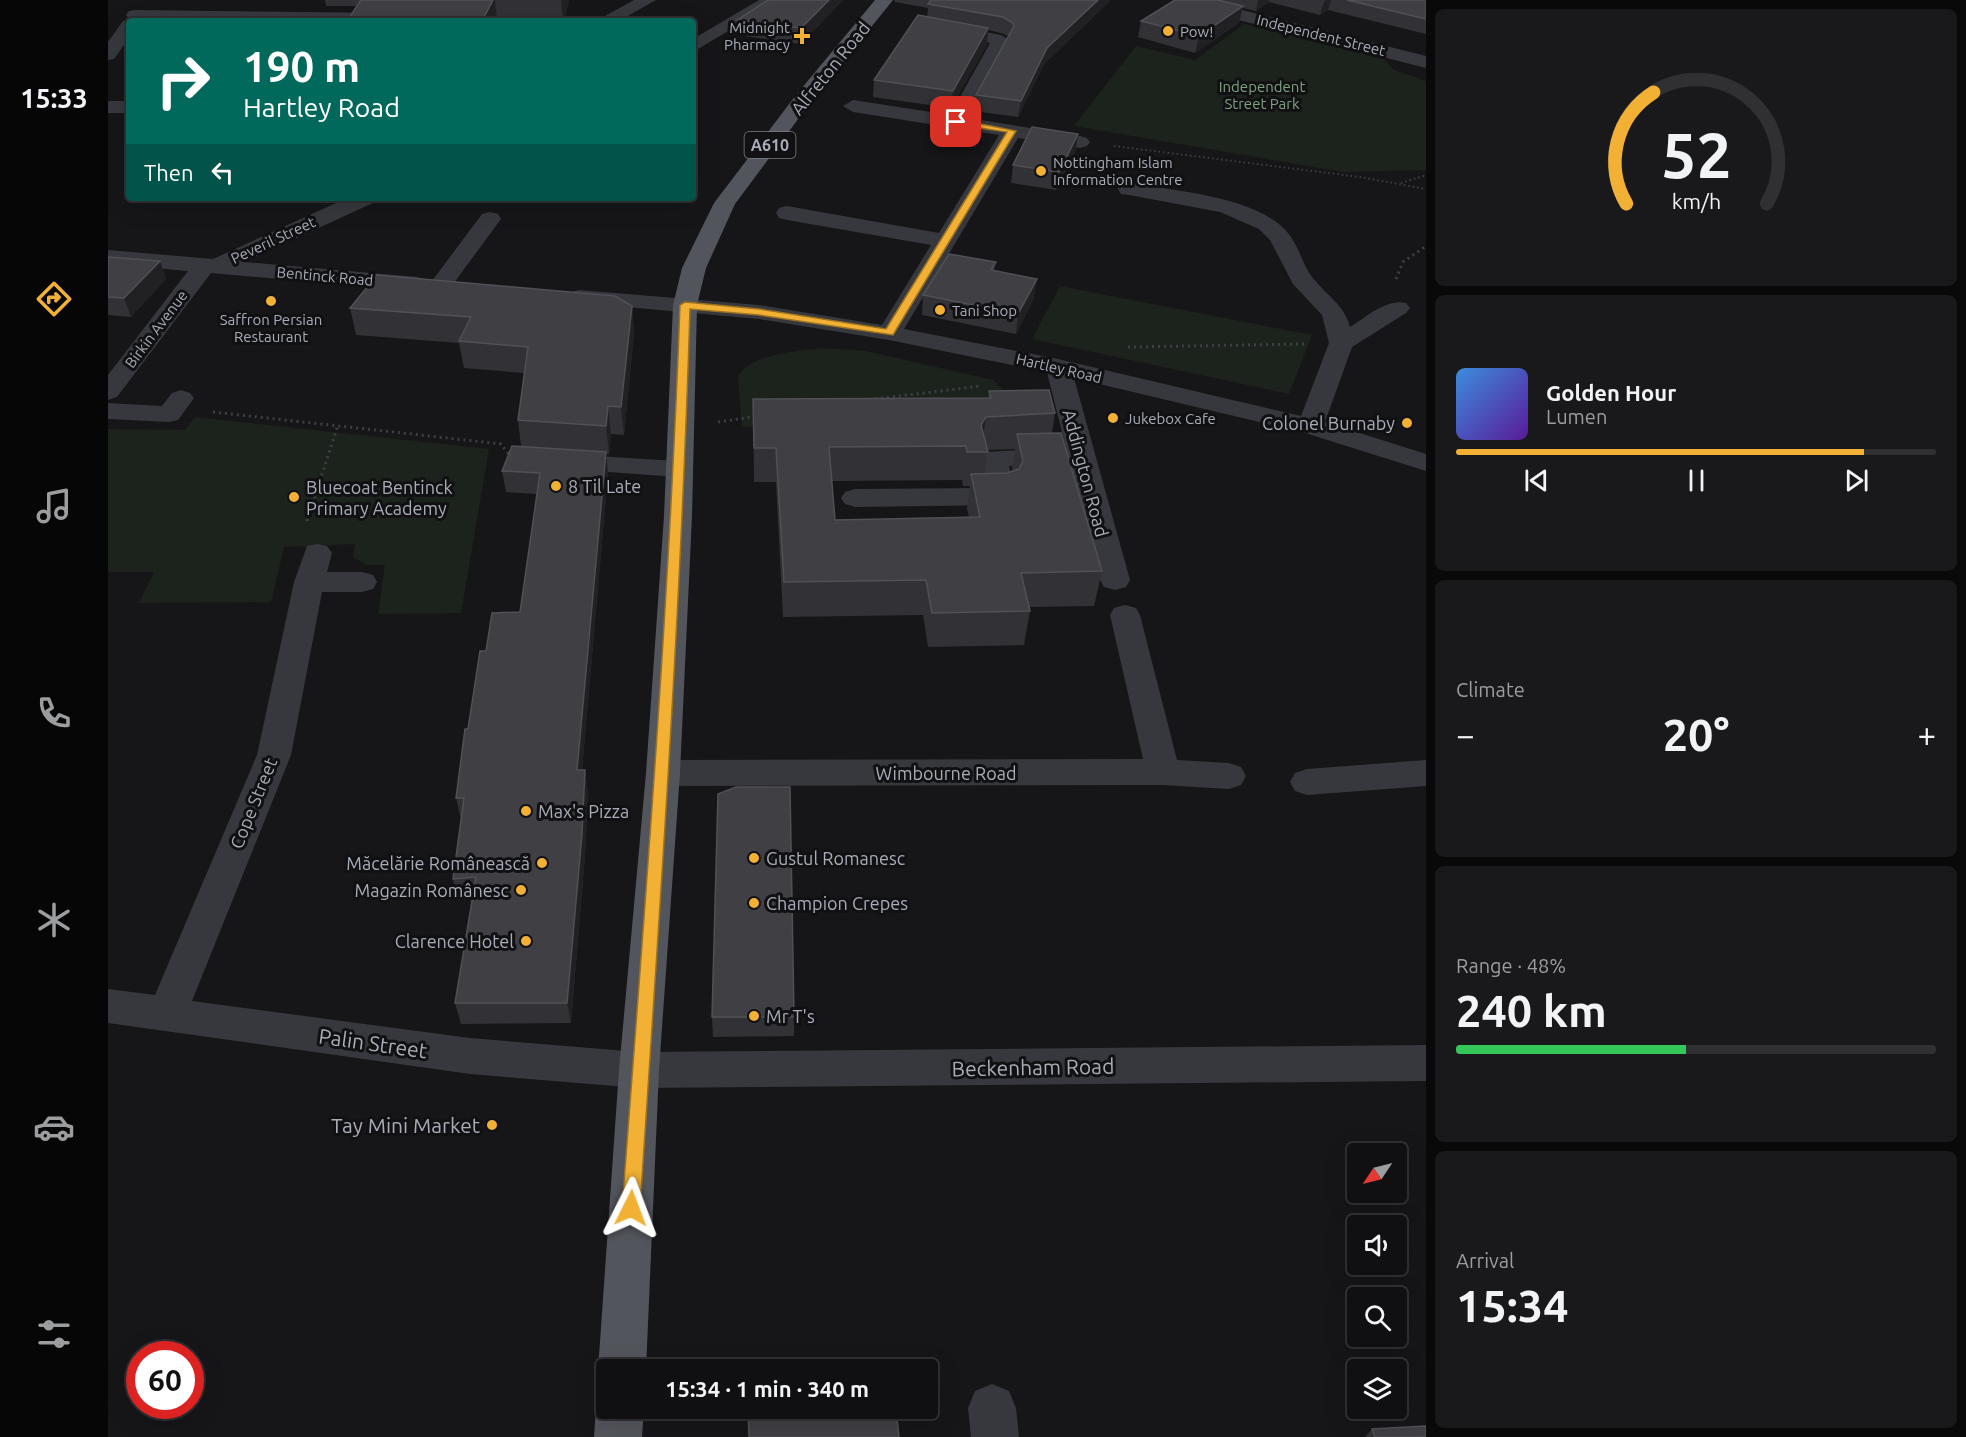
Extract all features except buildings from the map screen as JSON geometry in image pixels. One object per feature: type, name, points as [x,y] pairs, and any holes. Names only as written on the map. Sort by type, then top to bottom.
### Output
[{"type":"main road","name":"Alfreton Road","points":[[623,1359],[639,1070],[663,774],[678,516],[685,305],[694,268],[725,203],[803,99],[884,0]]},
{"type":"main road","points":[[618,1437],[619,1419]]},
{"type":"street","points":[[133,18],[148,0]]},
{"type":"street","points":[[611,18],[647,0]]},
{"type":"street","name":"Independent Street","points":[[1182,0],[1426,62]]},
{"type":"street","points":[[696,45],[765,1]]},
{"type":"street","points":[[108,25],[126,22]]},
{"type":"street","points":[[926,26],[1002,40],[956,122]]},
{"type":"street","points":[[108,55],[126,28]]},
{"type":"street","points":[[854,106],[1080,142]]},
{"type":"street","points":[[108,107],[126,107]]},
{"type":"street","points":[[889,333],[1012,131]]},
{"type":"street","points":[[1129,189],[1226,207],[1267,224],[1280,237],[1301,279],[1334,313],[1341,343],[1310,426]]},
{"type":"street","name":"Peveril Street","points":[[209,266],[358,201]]},
{"type":"street","points":[[787,213],[945,242]]},
{"type":"street","points":[[440,286],[490,219]]},
{"type":"street","name":"Bentinck Road","points":[[108,257],[463,288]]},
{"type":"street","name":"Birkin Avenue","points":[[108,392],[209,266]]},
{"type":"street","points":[[557,295],[685,305]]},
{"type":"street","name":"Hartley Road","points":[[685,305],[759,312],[889,333],[1058,367],[1310,426],[1426,463]]},
{"type":"street","points":[[1341,343],[1398,308]]},
{"type":"street","name":"Addington Road","points":[[1058,367],[1115,580]]},
{"type":"street","points":[[108,411],[169,414],[192,405]]},
{"type":"street","points":[[855,498],[1002,496],[993,458],[1081,456]]},
{"type":"street","points":[[513,459],[678,469]]},
{"type":"street","points":[[313,568],[362,582]]},
{"type":"street","name":"Cope Street","points":[[166,1014],[274,754],[313,568]]},
{"type":"street","points":[[1125,615],[1163,772]]},
{"type":"street","name":"Wimbourne Road","points":[[663,774],[1163,772],[1229,776]]},
{"type":"street","points":[[1307,782],[1426,773]]},
{"type":"street","name":"Palin Street","points":[[108,1006],[470,1056],[639,1070]]},
{"type":"street","name":"Beckenham Road","points":[[639,1070],[1426,1063]]},
{"type":"path","points":[[1080,142],[1426,189]]},
{"type":"path","points":[[1400,184],[1426,175]]},
{"type":"path","points":[[1398,308],[1393,286],[1403,262],[1426,246]]},
{"type":"path","points":[[1058,367],[1083,348],[1341,343]]},
{"type":"path","points":[[866,400],[990,385]]},
{"type":"path","points":[[192,405],[501,444],[513,459]]},
{"type":"path","points":[[681,427],[762,415]]},
{"type":"path","points":[[313,568],[298,546],[338,425]]},
{"type":"green space","name":"Independent Street Park","points":[[1244,24],[1384,59],[1394,70],[1426,81],[1426,170],[1343,172],[1074,126],[1136,46],[1195,60]]},
{"type":"green space","points":[[1060,286],[1312,335],[1289,394],[1032,339]]},
{"type":"green space","points":[[822,348],[866,351],[993,380],[1008,398],[1015,421],[742,427],[738,377],[744,369],[753,363],[776,355]]},
{"type":"green space","points":[[195,417],[489,449],[461,613],[378,614],[385,565],[367,565],[353,557],[355,544],[284,547],[271,602],[139,603],[154,572],[108,572],[108,429],[185,430]]},
{"type":"place","name":"Pow!","points":[[1168,31]]},
{"type":"place","name":"Midnight Pharmacy","points":[[802,36]]},
{"type":"place","name":"Nottingham Islam Information Centre","points":[[1041,171]]},
{"type":"place","name":"Saffron Persian Restaurant","points":[[271,301]]},
{"type":"place","name":"Tani Shop","points":[[940,310]]},
{"type":"place","name":"Jukebox Cafe","points":[[1113,418]]},
{"type":"place","name":"Colonel Burnaby","points":[[1407,423]]},
{"type":"place","name":"8 Til Late","points":[[556,486]]},
{"type":"place","name":"Bluecoat Bentinck Primary Academy","points":[[294,497]]},
{"type":"place","name":"Max's Pizza","points":[[526,811]]},
{"type":"place","name":"Gustul Romanesc","points":[[754,858]]},
{"type":"place","name":"Măcelărie Românească","points":[[542,863]]},
{"type":"place","name":"Magazin Românesc","points":[[521,890]]},
{"type":"place","name":"Champion Crepes","points":[[754,903]]},
{"type":"place","name":"Clarence Hotel","points":[[526,941]]},
{"type":"place","name":"Mr T's","points":[[754,1016]]},
{"type":"place","name":"Tay Mini Market","points":[[492,1125]]},
{"type":"route","points":[[631,1208],[639,1070],[663,774],[678,516],[685,305],[759,312],[889,333],[1012,131],[956,122]]}]
